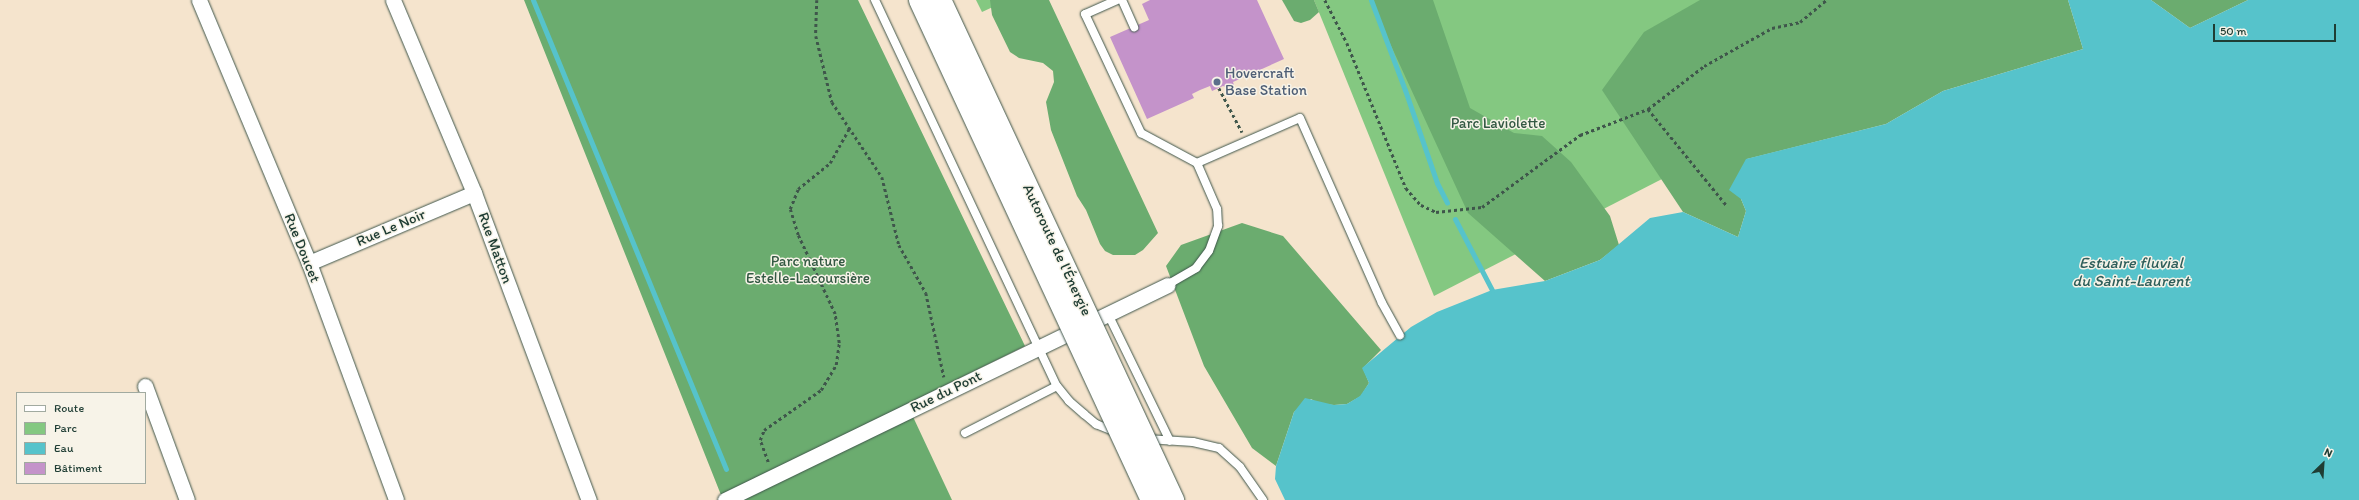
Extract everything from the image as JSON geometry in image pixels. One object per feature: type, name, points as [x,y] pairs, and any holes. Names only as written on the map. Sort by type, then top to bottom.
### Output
[{"type":"highway","name":"Autoroute de l'Énergie","points":[[920,0],[1152,500]]},
{"type":"highway","name":"Autoroute de l'Énergie","points":[[940,0],[1173,500]]},
{"type":"street","name":"Rue Doucet","points":[[199,0],[309,263],[396,500]]},
{"type":"street","name":"Rue Matton","points":[[393,0],[474,193],[588,500]]},
{"type":"street","name":"Rue Le Noir","points":[[309,263],[474,193]]},
{"type":"street","name":"Rue du Pont","points":[[725,500],[1167,285]]},
{"type":"street","points":[[145,386],[187,500]]},
{"type":"lane","points":[[875,0],[1057,386],[1074,406],[1109,431],[1170,441],[1200,443],[1219,448],[1240,467],[1263,500]]},
{"type":"lane","points":[[1117,0],[1085,14],[1141,133],[1197,162],[1217,209],[1218,226],[1209,251],[1196,268],[1167,285]]},
{"type":"lane","points":[[1122,0],[1134,27]]},
{"type":"lane","points":[[1197,162],[1300,118],[1382,303],[1400,335]]},
{"type":"lane","points":[[1108,314],[1170,441]]},
{"type":"lane","points":[[965,433],[1057,386]]},
{"type":"path","points":[[817,0],[815,26],[824,74],[832,102],[849,130],[878,169],[886,186],[899,245],[926,293],[946,384]]},
{"type":"path","points":[[1326,0],[1347,43],[1406,188],[1421,205],[1436,212],[1482,207],[1580,135],[1648,109],[1704,66],[1772,28],[1800,22],[1826,0]]},
{"type":"path","points":[[1219,88],[1247,141]]},
{"type":"path","points":[[1648,109],[1727,206]]},
{"type":"path","points":[[771,468],[761,445],[762,433],[821,390],[836,365],[839,343],[835,314],[798,235],[790,209],[798,189],[830,163],[849,130]]},
{"type":"green space","name":"Parc nature Estelle-Lacoursière","points":[[524,0],[858,0],[1025,346],[907,404],[952,500],[723,500]]},
{"type":"green space","points":[[976,0],[1008,0],[982,12]]},
{"type":"green space","points":[[990,0],[1049,0],[1158,233],[1143,250],[1135,255],[1113,255],[1105,251],[1100,244],[1086,210],[1077,196],[1051,130],[1046,102],[1054,82],[1053,71],[1043,63],[1019,58],[1010,52],[992,15]]},
{"type":"green space","points":[[1282,0],[1314,0],[1319,12],[1310,20],[1301,23],[1294,21]]},
{"type":"green space","name":"Parc Laviolette","points":[[1314,0],[2011,0],[1434,296]]},
{"type":"green space","points":[[1370,0],[1433,0],[1470,108],[1514,133],[1542,136],[1571,162],[1610,216],[1619,245],[1600,260],[1545,281],[1468,213]]},
{"type":"green space","points":[[1700,0],[2068,0],[2083,49],[1943,91],[1886,124],[1747,159],[1741,199],[1746,211],[1738,237],[1683,212],[1602,90],[1644,32]]},
{"type":"green space","points":[[2151,0],[2248,0],[2190,28]]},
{"type":"green space","points":[[1242,223],[1283,236],[1381,350],[1363,368],[1369,383],[1361,396],[1347,404],[1334,405],[1320,404],[1311,399],[1294,412],[1276,466],[1252,448],[1204,366],[1166,266],[1181,245]]},
{"type":"water","name":"Estuaire fluvial du Saint-Laurent","points":[[2068,0],[2151,0],[2190,28],[2248,0],[2359,0],[2359,500],[1285,500],[1275,479],[1276,466],[1294,412],[1305,398],[1334,405],[1347,404],[1360,396],[1369,383],[1362,368],[1411,327],[1437,312],[1492,290],[1545,281],[1600,260],[1650,218],[1683,212],[1738,237],[1746,211],[1741,199],[1729,190],[1746,159],[1886,124],[1943,91],[2083,49]]},
{"type":"building","points":[[1150,0],[1257,0],[1284,59],[1233,82],[1234,85],[1228,88],[1223,86],[1212,91],[1210,86],[1200,90],[1192,94],[1194,98],[1147,119],[1110,37],[1149,20],[1142,4]]},
{"type":"waterway","points":[[533,0],[726,469]]},
{"type":"waterway","points":[[1371,0],[1405,90],[1437,183],[1447,203]]},
{"type":"waterway","points":[[1455,219],[1492,290]]},
{"type":"place","name":"Hovercraft Base Station","points":[[1217,82]]}]
